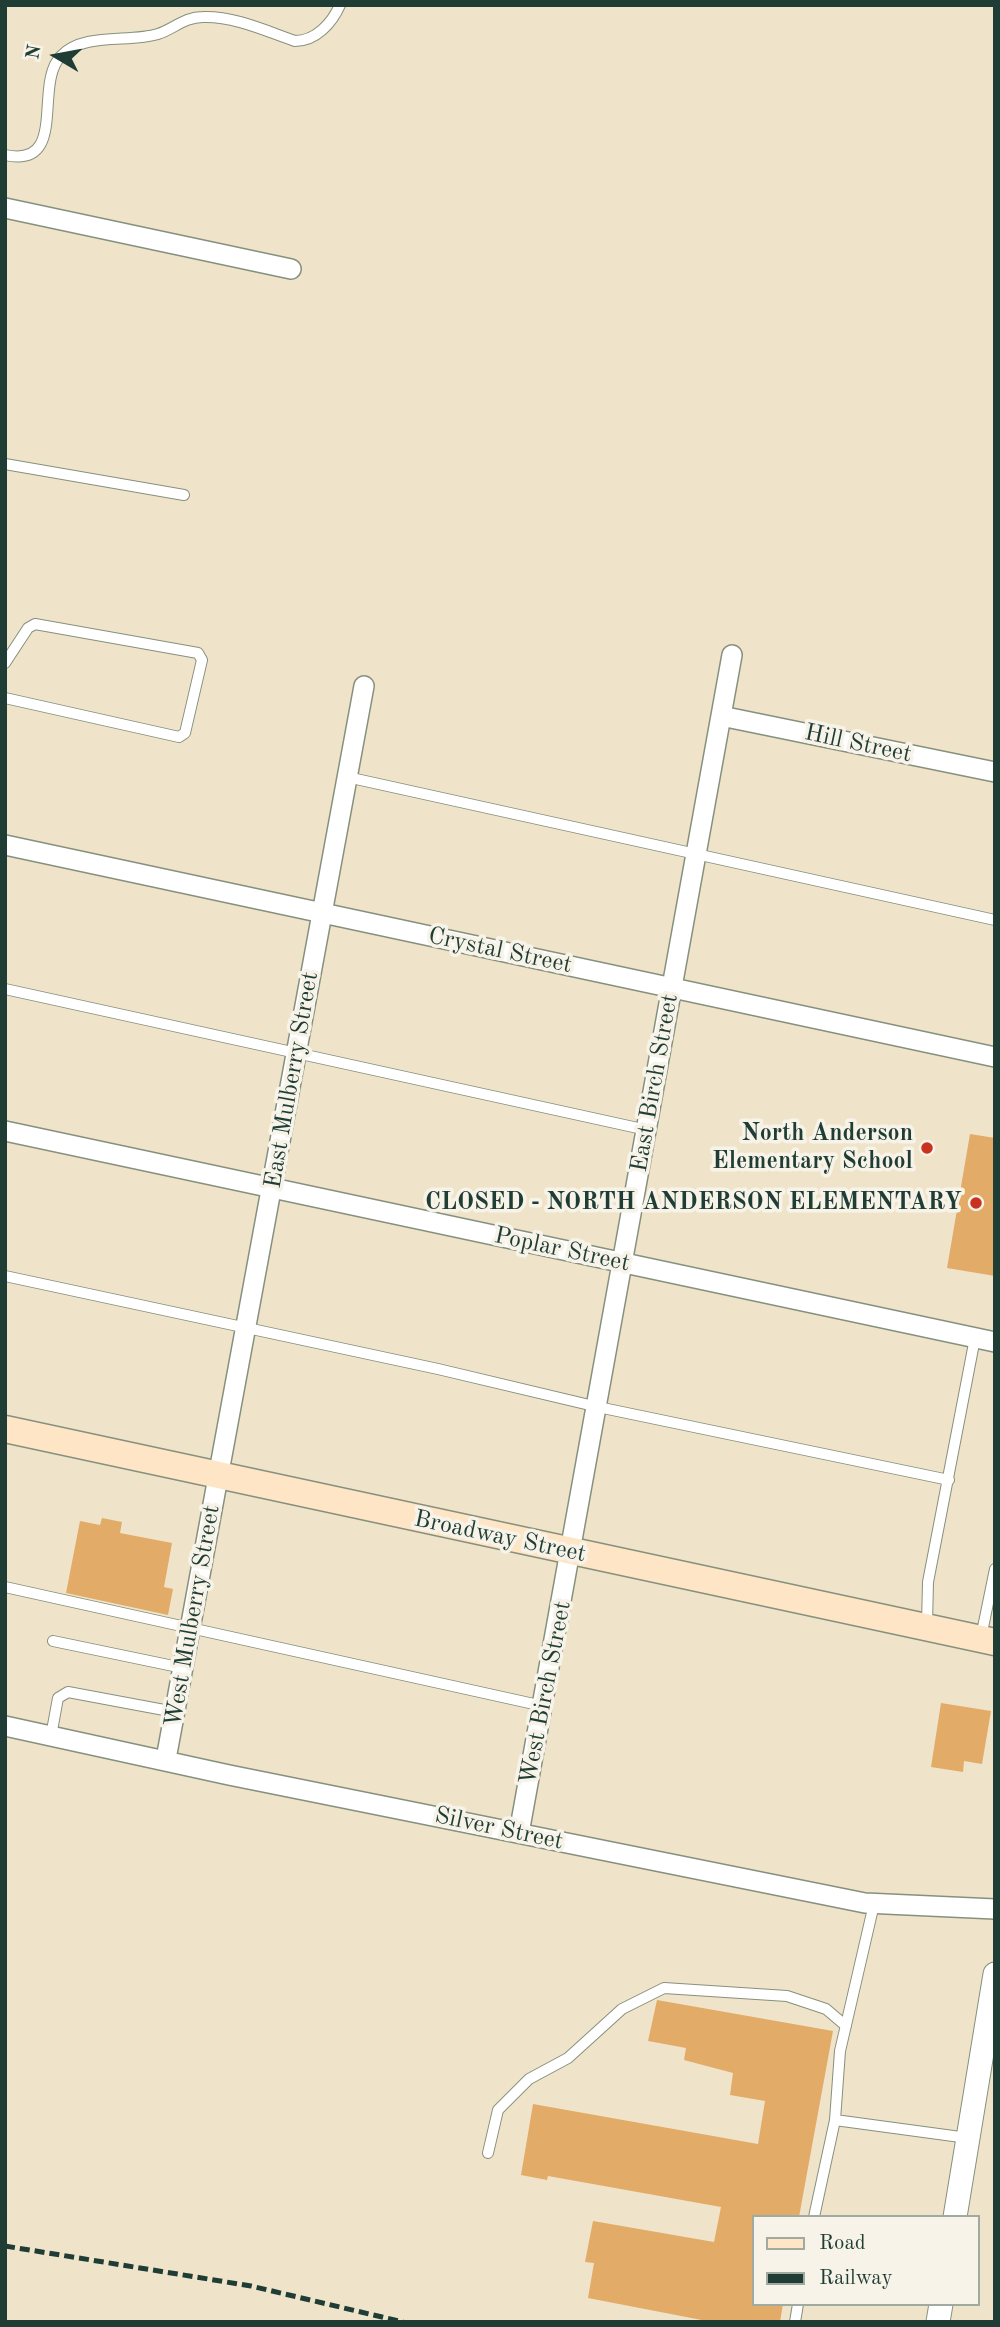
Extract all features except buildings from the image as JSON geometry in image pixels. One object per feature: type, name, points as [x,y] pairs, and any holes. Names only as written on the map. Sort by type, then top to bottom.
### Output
[{"type":"main road","name":"Broadway Street","points":[[5,1429],[987,1641]]},
{"type":"street","points":[[5,208],[291,269]]},
{"type":"street","name":"East Birch Street","points":[[572,1553],[732,655]]},
{"type":"street","name":"East Mulberry Street","points":[[219,1474],[365,686]]},
{"type":"street","name":"Hill Street","points":[[721,716],[995,772]]},
{"type":"street","name":"Crystal Street","points":[[5,845],[995,1058]]},
{"type":"street","name":"Poplar Street","points":[[5,1131],[985,1340]]},
{"type":"street","name":"West Mulberry Street","points":[[166,1759],[219,1474]]},
{"type":"street","name":"West Birch Street","points":[[519,1833],[572,1553]]},
{"type":"street","name":"Silver Street","points":[[5,1726],[874,1904],[995,1909]]},
{"type":"street","points":[[955,2215],[990,2029],[995,1974]]},
{"type":"lane","points":[[5,155],[28,155],[38,148],[47,131],[47,82],[52,67],[62,54],[83,44],[160,34],[186,19],[203,17],[231,20],[295,41],[305,41],[316,36],[336,15],[340,5]]},
{"type":"lane","points":[[5,464],[184,495]]},
{"type":"lane","points":[[5,663],[28,628],[35,624],[198,653],[202,660],[185,733],[179,737],[5,698]]},
{"type":"lane","points":[[347,777],[995,920]]},
{"type":"lane","points":[[5,989],[647,1130]]},
{"type":"lane","points":[[5,1276],[246,1330],[438,1369],[598,1407],[949,1479]]},
{"type":"lane","points":[[927,1628],[928,1582],[949,1479],[985,1340]]},
{"type":"lane","points":[[987,1641],[995,1569]]},
{"type":"lane","points":[[5,1587],[543,1706]]},
{"type":"lane","points":[[53,1642],[183,1668]]},
{"type":"lane","points":[[51,1736],[58,1698],[68,1692],[175,1712]]},
{"type":"lane","points":[[814,2215],[835,2120],[840,2051],[874,1904]]},
{"type":"lane","points":[[488,2153],[498,2110],[529,2079],[568,2058],[622,2009],[664,1987],[787,1996],[826,2009],[846,2026]]},
{"type":"lane","points":[[835,2120],[968,2138]]},
{"type":"railway","points":[[5,2246],[251,2286],[403,2322]]},
{"type":"place","name":"North Anderson Elementary School","points":[[927,1148]]},
{"type":"place","name":"CLOSED - NORTH ANDERSON ELEMENTARY","points":[[976,1203]]}]
